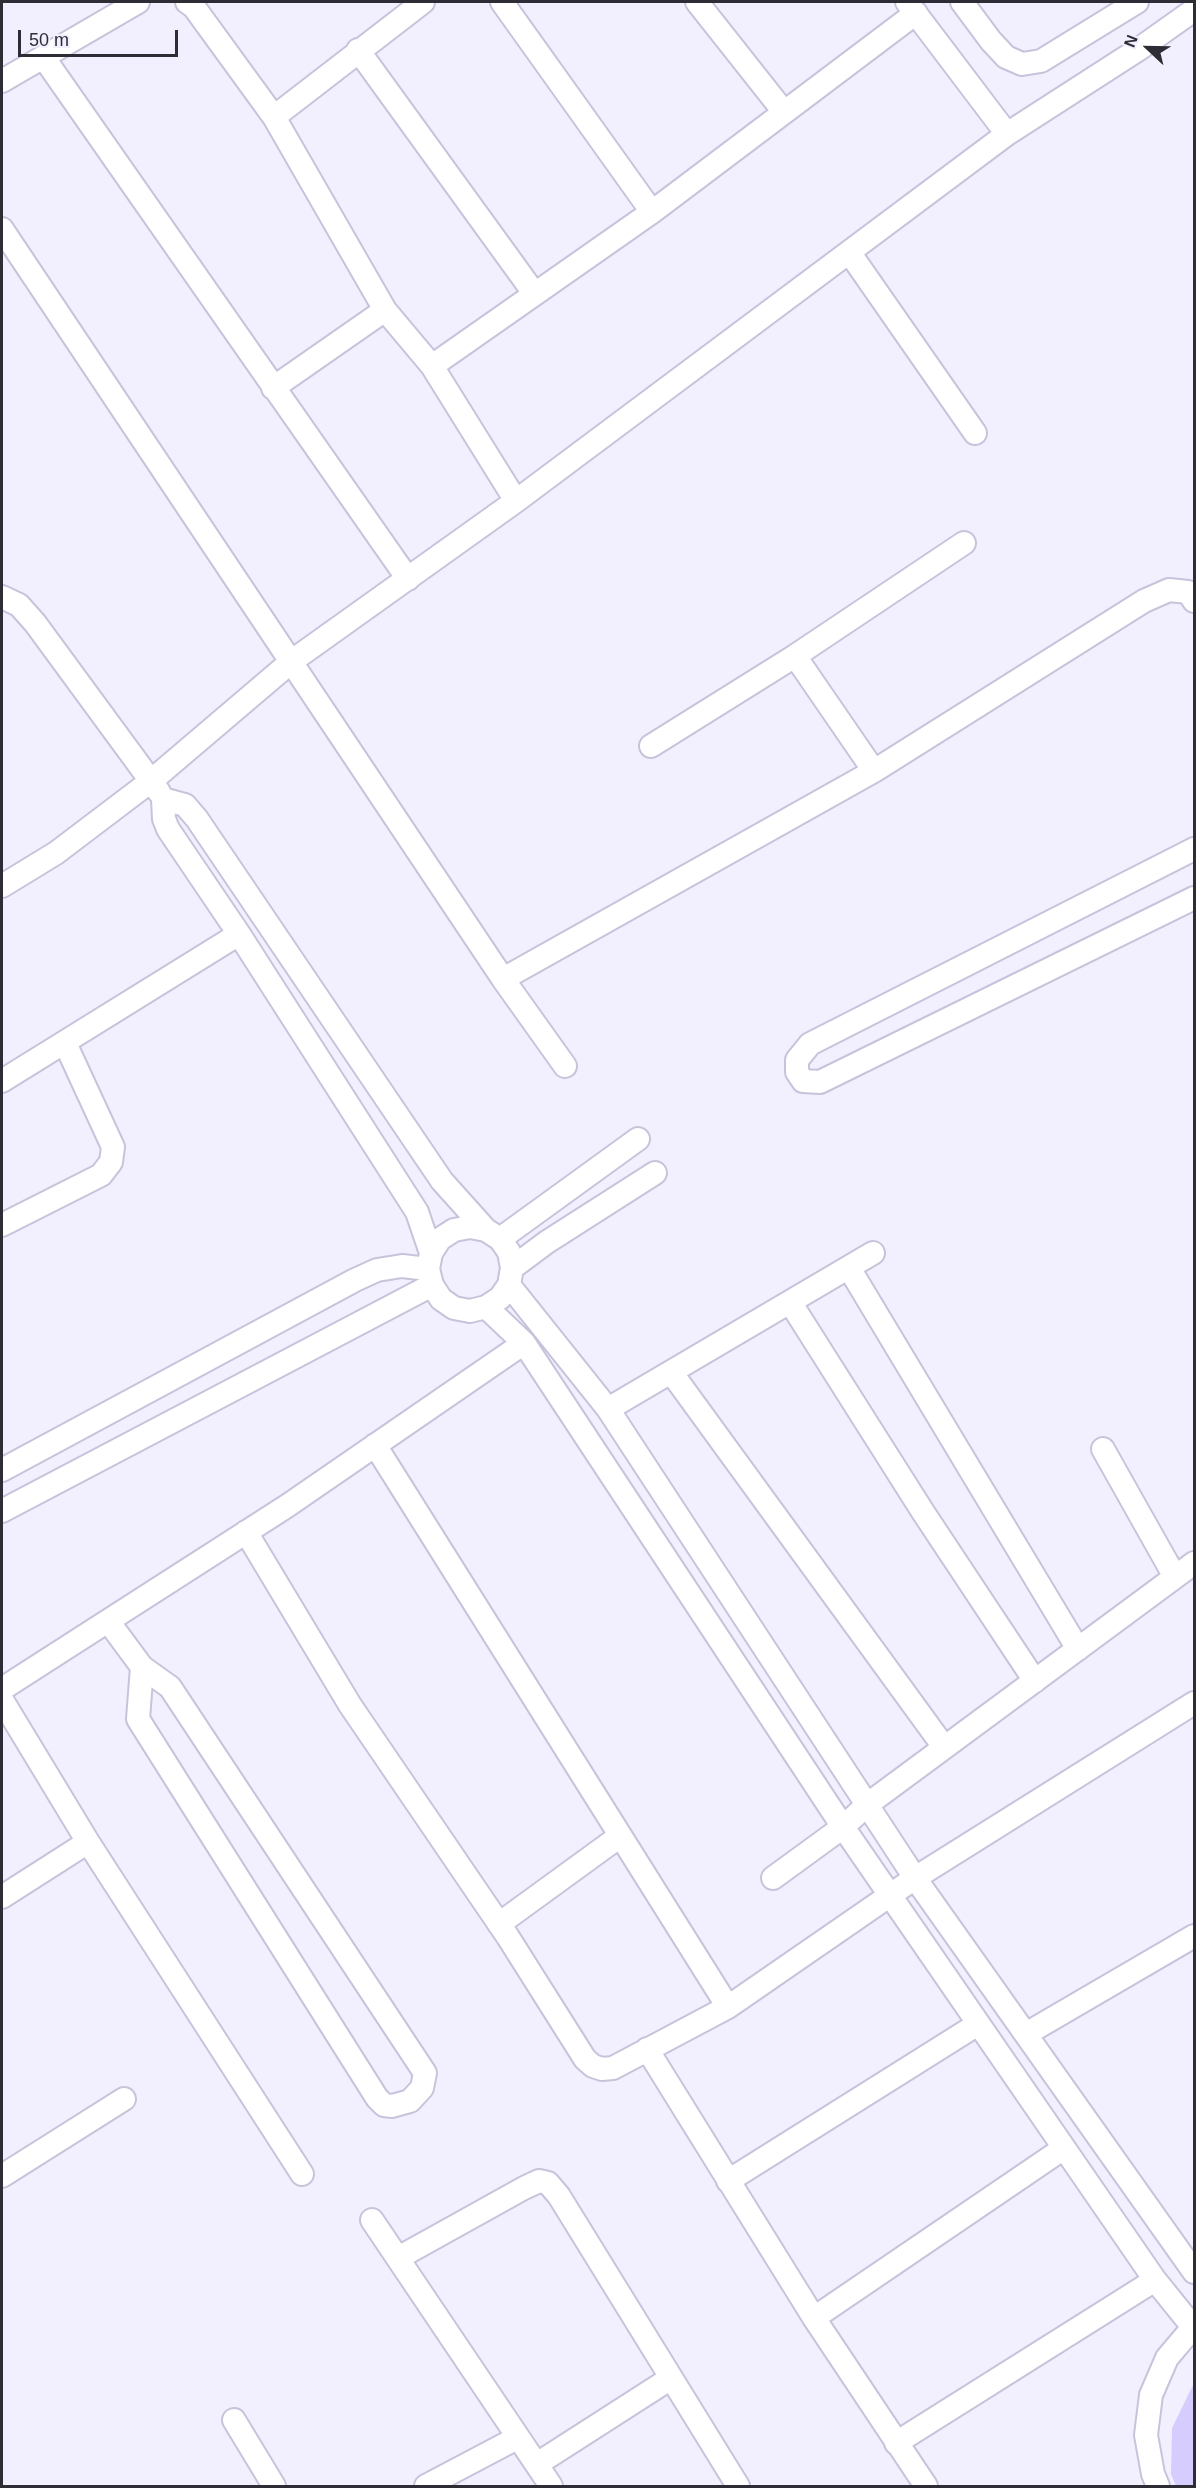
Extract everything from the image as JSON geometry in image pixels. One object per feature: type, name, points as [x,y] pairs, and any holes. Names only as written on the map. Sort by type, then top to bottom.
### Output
[{"type":"street","points":[[2,81],[138,2]]},
{"type":"street","points":[[187,2],[194,7],[274,117],[385,310],[432,366],[516,501]]},
{"type":"street","points":[[274,117],[423,2]]},
{"type":"street","points":[[502,2],[652,212]]},
{"type":"street","points":[[697,2],[784,112]]},
{"type":"street","points":[[962,2],[1006,57],[1022,64],[1041,61],[1111,9],[1137,2]]},
{"type":"street","points":[[432,366],[652,212],[784,112],[911,7],[1007,134]]},
{"type":"street","points":[[2,886],[157,790],[292,661],[516,501],[1007,134],[1139,49],[1194,10]]},
{"type":"street","points":[[358,50],[534,293]]},
{"type":"street","points":[[44,58],[408,579]]},
{"type":"street","points":[[2,229],[503,979],[565,1066]]},
{"type":"street","points":[[849,252],[975,434]]},
{"type":"street","points":[[273,388],[385,310]]},
{"type":"street","points":[[651,746],[795,656],[964,543]]},
{"type":"street","points":[[503,979],[874,771],[1144,601],[1168,590],[1188,592],[1194,601]]},
{"type":"street","points":[[2,597],[19,605],[35,623],[157,790],[168,829],[239,934],[417,1212],[430,1269],[441,1299],[454,1308],[470,1311],[486,1308],[500,1298],[511,1276],[547,1242],[655,1173]]},
{"type":"street","points":[[795,656],[874,771]]},
{"type":"street","points":[[157,790],[184,805],[197,819],[442,1181],[509,1252],[511,1276],[608,1409],[915,1878],[1194,2272]]},
{"type":"street","points":[[1194,849],[810,1044],[797,1060],[797,1072],[803,1081],[820,1082],[1194,898]]},
{"type":"street","points":[[2,1081],[239,934]]},
{"type":"street","points":[[2,1226],[101,1176],[111,1162],[113,1147],[65,1043]]},
{"type":"street","points":[[493,1234],[638,1139]]},
{"type":"street","points":[[2,1510],[430,1269],[440,1239],[454,1230],[470,1227],[493,1234]]},
{"type":"street","points":[[608,1409],[873,1253]]},
{"type":"street","points":[[2,1470],[355,1280],[377,1270],[402,1266],[430,1269]]},
{"type":"street","points":[[849,1268],[1078,1649]]},
{"type":"street","points":[[790,1302],[923,1512],[1035,1680]]},
{"type":"street","points":[[486,1308],[524,1343],[843,1827],[1155,2280],[1194,2326],[1167,2358],[1151,2395],[1146,2435],[1152,2475],[1158,2487]]},
{"type":"street","points":[[2,1689],[246,1532],[524,1343]]},
{"type":"street","points":[[671,1372],[944,1748]]},
{"type":"street","points":[[375,1445],[728,2007]]},
{"type":"street","points":[[1103,1449],[1175,1577]]},
{"type":"street","points":[[246,1532],[350,1705],[499,1924],[585,2059],[593,2066],[613,2068],[728,2007],[915,1878],[1194,1702]]},
{"type":"street","points":[[773,1878],[843,1827],[868,1803],[1194,1563]]},
{"type":"street","points":[[108,1620],[142,1667],[170,1687],[425,2073],[426,2079],[422,2088],[410,2101],[392,2106],[384,2105],[377,2098],[138,1719],[142,1667]]},
{"type":"street","points":[[2,1700],[88,1842],[302,2174]]},
{"type":"street","points":[[499,1924],[620,1836]]},
{"type":"street","points":[[2,1897],[88,1842]]},
{"type":"street","points":[[1026,2034],[1194,1936]]},
{"type":"street","points":[[728,2181],[978,2024]]},
{"type":"street","points":[[647,2049],[814,2318],[926,2487]]},
{"type":"street","points":[[2,2176],[124,2099]]},
{"type":"street","points":[[814,2318],[1064,2148]]},
{"type":"street","points":[[398,2258],[524,2188],[544,2181],[559,2196],[738,2487]]},
{"type":"street","points":[[372,2220],[551,2487]]},
{"type":"street","points":[[897,2443],[1155,2280]]},
{"type":"street","points":[[537,2464],[671,2378]]},
{"type":"street","points":[[234,2420],[274,2487]]},
{"type":"street","points":[[426,2487],[517,2438]]},
{"type":"shaded area","points":[[1194,2383],[1194,2486],[1176,2486],[1171,2474],[1172,2428]]}]
